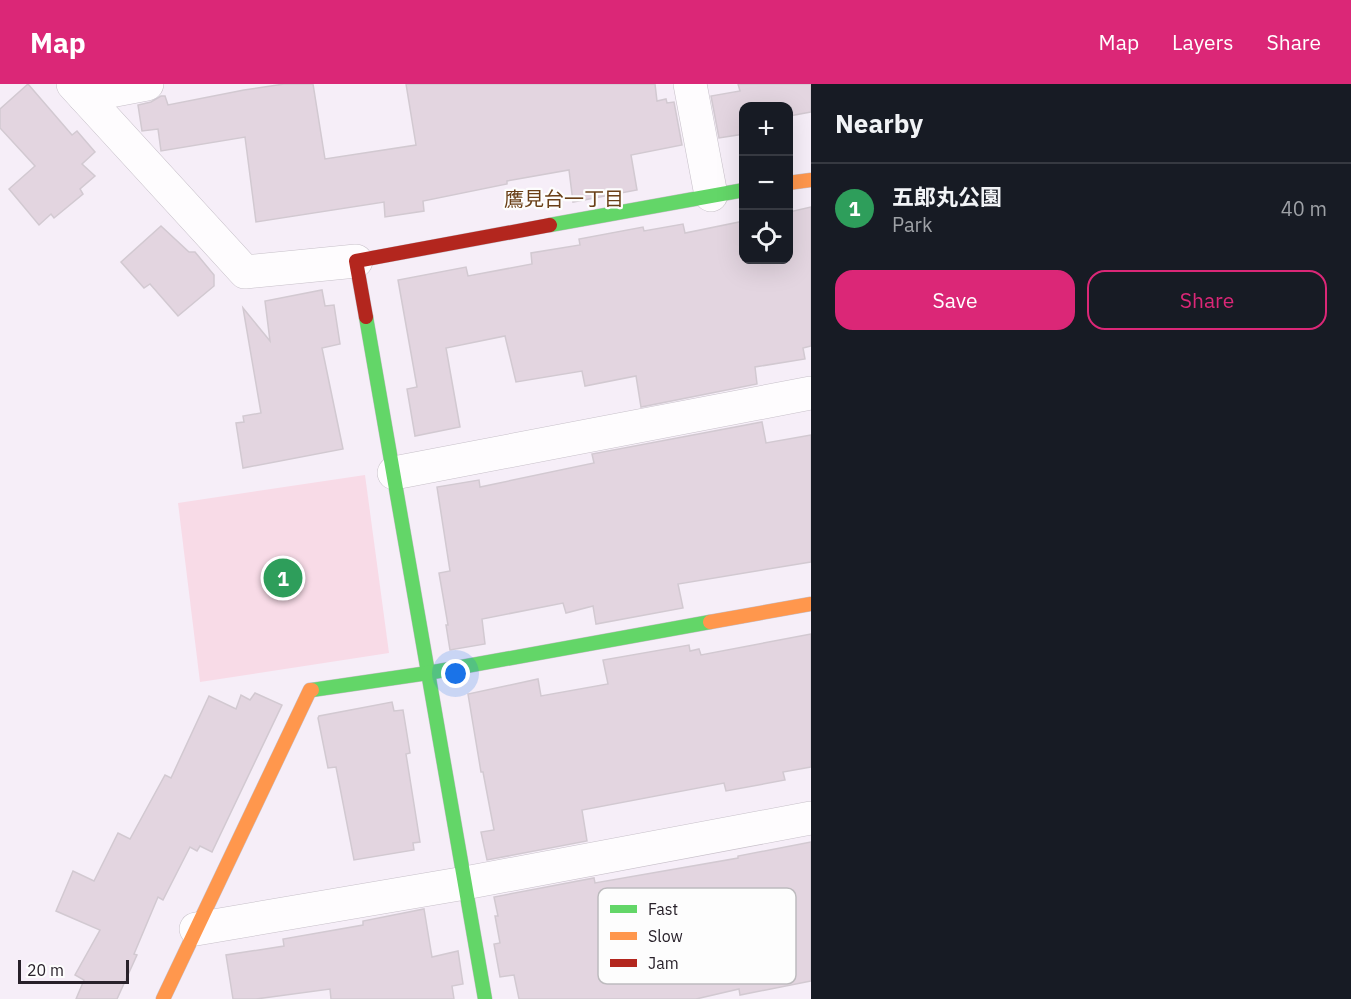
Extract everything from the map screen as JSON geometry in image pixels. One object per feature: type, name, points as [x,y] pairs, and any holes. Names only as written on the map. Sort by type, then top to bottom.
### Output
[{"type":"street","points":[[78,90],[147,84]]},
{"type":"street","points":[[690,84],[711,195]]},
{"type":"street","points":[[78,90],[244,272],[356,261],[739,191]]},
{"type":"street","points":[[793,182],[811,180]]},
{"type":"street","points":[[356,261],[485,999]]},
{"type":"street","points":[[394,473],[811,393]]},
{"type":"street","points":[[163,999],[310,690],[428,673],[811,604]]},
{"type":"street","points":[[196,929],[465,883],[811,818]]},
{"type":"shaded area","points":[[365,475],[389,653],[200,682],[178,503]]},
{"type":"building","points":[[28,84],[72,135],[77,131],[95,152],[82,164],[95,176],[80,189],[83,194],[54,218],[51,214],[39,225],[9,189],[35,166],[0,128],[0,109]]},
{"type":"building","points":[[284,84],[313,84],[325,159],[416,145],[406,84],[655,84],[657,101],[666,99],[667,103],[674,102],[682,145],[631,155],[637,190],[573,202],[569,170],[507,181],[507,184],[423,201],[424,211],[385,217],[384,202],[256,222],[245,137],[161,151],[158,129],[142,131],[138,105],[151,102],[161,96],[165,96],[168,105]]},
{"type":"building","points":[[738,84],[811,84],[811,112],[793,115],[793,102],[739,102],[739,135],[719,138],[711,96],[740,91]]},
{"type":"building","points":[[811,207],[811,346],[803,348],[805,359],[755,367],[757,384],[641,407],[636,376],[585,386],[582,371],[516,382],[505,336],[446,348],[460,427],[415,436],[407,389],[417,387],[398,280],[466,267],[468,276],[532,264],[531,253],[580,245],[579,239],[643,227],[644,231],[683,224],[685,233],[739,222],[739,264],[793,264],[793,211]]},
{"type":"building","points":[[161,226],[189,252],[195,252],[214,275],[214,286],[178,316],[150,284],[144,288],[121,262]]},
{"type":"building","points":[[322,290],[325,306],[334,305],[340,344],[322,348],[343,449],[243,468],[236,423],[244,422],[243,416],[261,413],[243,308],[270,341],[265,301]]},
{"type":"building","points":[[762,422],[766,443],[811,435],[811,562],[678,584],[683,608],[596,624],[593,606],[566,613],[563,603],[482,619],[485,644],[450,650],[439,573],[450,571],[437,487],[479,480],[480,487],[594,463],[592,454]]},
{"type":"building","points":[[811,634],[811,767],[783,772],[785,780],[726,791],[724,783],[582,810],[587,841],[487,860],[481,832],[494,830],[483,772],[481,772],[468,694],[538,679],[541,696],[608,684],[603,660],[689,645],[690,651],[699,649],[701,655]]},
{"type":"building","points":[[255,693],[282,705],[212,852],[200,846],[197,851],[190,847],[163,900],[158,897],[134,954],[137,955],[117,999],[76,999],[84,980],[75,975],[100,930],[56,911],[73,871],[94,881],[118,833],[130,839],[165,775],[171,778],[209,696],[236,709],[241,695],[250,700]]},
{"type":"building","points":[[392,702],[394,711],[403,710],[410,753],[406,754],[420,842],[413,843],[414,850],[354,860],[336,767],[328,768],[318,718]]},
{"type":"building","points":[[811,842],[811,981],[796,984],[796,888],[598,888],[598,984],[796,984],[740,995],[739,989],[696,999],[519,999],[514,975],[500,977],[494,944],[500,943],[494,897],[594,878],[595,883],[738,858],[738,856]]},
{"type":"building","points":[[424,909],[432,957],[458,951],[463,984],[452,986],[454,999],[331,999],[330,989],[256,999],[233,999],[226,955],[284,946],[283,939],[363,925],[363,921]]},
{"type":"traffic: fast","points":[[550,225],[739,191]]},
{"type":"traffic: fast","points":[[366,317],[485,999]]},
{"type":"traffic: fast","points":[[312,690],[428,673],[710,622]]},
{"type":"traffic: slow","points":[[793,182],[811,180]]},
{"type":"traffic: slow","points":[[710,622],[811,604]]},
{"type":"traffic: slow","points":[[163,999],[310,690],[312,690]]},
{"type":"traffic: jam","points":[[366,317],[356,261],[550,225]]},
{"type":"place","name":"五郎丸公園","points":[[283,578]]},
{"type":"district","name":"鷹見台一丁目","points":[[564,199]]}]
